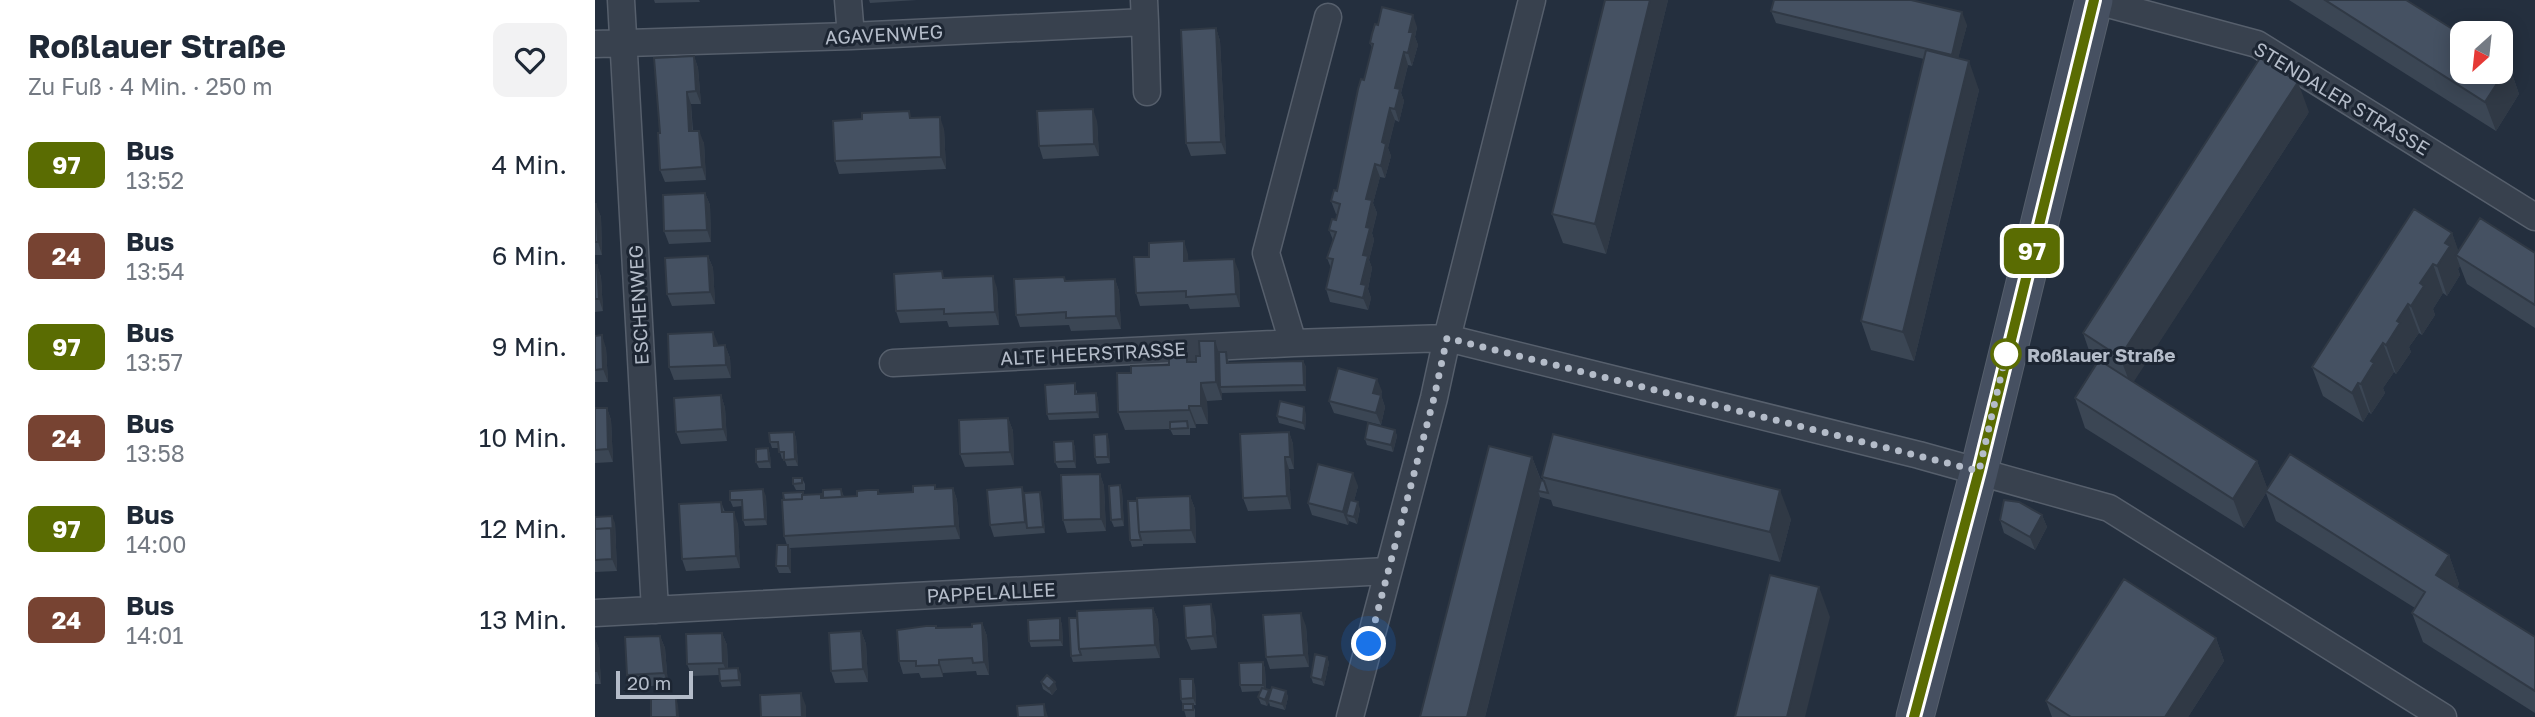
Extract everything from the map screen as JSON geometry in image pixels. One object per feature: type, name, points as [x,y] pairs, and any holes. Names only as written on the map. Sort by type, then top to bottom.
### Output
[{"type":"street","name":"ESCHENWEG","points":[[621,0],[655,610]]},
{"type":"street","points":[[848,0],[851,36]]},
{"type":"street","points":[[1350,717],[1434,398],[1532,0]]},
{"type":"street","points":[[1915,717],[1979,471],[2094,0]]},
{"type":"street","name":"STENDALER STRASSE","points":[[2094,0],[2257,44],[2535,217]]},
{"type":"street","name":"AGAVENWEG","points":[[595,44],[851,36],[1145,11],[1147,92]]},
{"type":"street","points":[[1293,343],[1266,253],[1328,17]]},
{"type":"street","name":"ALTE HEERSTRASSE","points":[[893,363],[1447,338],[1979,471]]},
{"type":"street","points":[[1979,471],[2109,508],[2443,717]]},
{"type":"street","name":"PAPPELALLEE","points":[[595,613],[1387,571]]},
{"type":"building","points":[[1605,0],[1650,0],[1595,224],[1552,214]]},
{"type":"building","points":[[1774,0],[1911,0],[1962,12],[1952,55],[1771,11]]},
{"type":"building","points":[[2325,0],[2406,0],[2450,28],[2450,80]]},
{"type":"building","points":[[1382,7],[1413,15],[1409,32],[1413,32],[1408,53],[1404,52],[1395,88],[1400,89],[1395,109],[1390,108],[1382,142],[1386,144],[1381,166],[1375,164],[1366,199],[1372,200],[1366,227],[1370,228],[1363,255],[1368,256],[1361,284],[1366,285],[1363,298],[1326,289],[1333,259],[1327,258],[1336,232],[1329,230],[1332,219],[1336,220],[1340,204],[1331,201],[1334,190],[1337,191],[1358,89],[1361,79],[1364,80],[1373,44],[1370,43],[1372,34],[1375,24],[1378,25]]},
{"type":"building","points":[[1216,28],[1221,142],[1186,143],[1181,30]]},
{"type":"building","points":[[1926,50],[1969,61],[1903,332],[1861,321]]},
{"type":"building","points":[[694,56],[696,91],[687,92],[689,131],[699,131],[702,167],[660,170],[654,58]]},
{"type":"building","points":[[2260,58],[2298,82],[2120,357],[2083,333]]},
{"type":"building","points":[[2457,84],[2497,84],[2485,102]]},
{"type":"building","points":[[1093,109],[1094,144],[1039,146],[1037,111]]},
{"type":"building","points":[[909,111],[910,118],[940,117],[941,157],[835,161],[833,121],[862,119],[862,113]]},
{"type":"building","points":[[705,193],[707,230],[664,231],[663,195]]},
{"type":"building","points":[[596,204],[598,242],[595,242]]},
{"type":"building","points":[[2414,209],[2452,233],[2445,243],[2450,246],[2437,266],[2433,264],[2420,283],[2424,286],[2411,306],[2408,304],[2397,321],[2400,323],[2386,345],[2383,343],[2361,384],[2358,383],[2352,393],[2312,367]]},
{"type":"building","points":[[2480,218],[2535,253],[2535,305],[2456,255]]},
{"type":"building","points":[[1184,241],[1184,261],[1234,259],[1236,294],[1186,297],[1186,291],[1136,293],[1134,257],[1149,257],[1149,243]]},
{"type":"building","points":[[708,256],[710,292],[667,294],[665,258]]},
{"type":"building","points":[[597,265],[599,299],[595,299]]},
{"type":"building","points":[[942,271],[943,278],[993,276],[995,312],[944,314],[944,309],[896,311],[894,274]]},
{"type":"building","points":[[1064,277],[1065,281],[1115,279],[1116,316],[1066,318],[1066,312],[1016,315],[1014,279]]},
{"type":"building","points":[[713,332],[714,346],[725,345],[726,365],[669,367],[668,334]]},
{"type":"building","points":[[602,335],[603,369],[595,370],[595,336]]},
{"type":"building","points":[[1199,341],[1215,341],[1216,382],[1201,383],[1201,406],[1189,406],[1189,410],[1118,412],[1117,373],[1131,373],[1131,366],[1169,365],[1169,357],[1187,357],[1187,362],[1196,362],[1196,356],[1200,356]]},
{"type":"building","points":[[1219,352],[1226,352],[1227,363],[1303,361],[1304,385],[1220,387]]},
{"type":"building","points":[[2099,360],[2257,461],[2233,499],[2075,398]]},
{"type":"building","points":[[1338,368],[1377,379],[1373,393],[1381,395],[1376,413],[1329,401]]},
{"type":"building","points":[[1075,383],[1075,394],[1096,393],[1097,412],[1047,414],[1045,385]]},
{"type":"building","points":[[721,395],[723,429],[676,432],[674,398]]},
{"type":"building","points":[[1280,401],[1304,407],[1303,423],[1277,416]]},
{"type":"building","points":[[595,408],[607,408],[608,449],[595,450]]},
{"type":"building","points":[[1008,418],[1010,452],[960,454],[959,420]]},
{"type":"building","points":[[1187,421],[1188,428],[1170,429],[1170,422]]},
{"type":"building","points":[[1368,423],[1395,430],[1391,445],[1365,439]]},
{"type":"building","points":[[794,432],[795,459],[784,460],[784,452],[779,452],[778,442],[770,442],[769,433]]},
{"type":"building","points":[[1289,432],[1290,457],[1285,457],[1287,496],[1243,498],[1240,434]]},
{"type":"building","points":[[1107,434],[1108,457],[1095,457],[1094,435]]},
{"type":"building","points":[[1553,434],[1780,490],[1770,532],[1542,477]]},
{"type":"building","points":[[1073,441],[1074,461],[1055,462],[1054,442]]},
{"type":"building","points":[[1489,446],[1532,457],[1467,717],[1420,717]]},
{"type":"building","points":[[768,448],[769,461],[756,462],[756,449]]},
{"type":"building","points":[[2290,454],[2449,555],[2436,575],[2535,637],[2535,691],[2412,613],[2425,592],[2266,491]]},
{"type":"building","points":[[1318,464],[1353,473],[1343,512],[1308,503]]},
{"type":"building","points":[[1100,474],[1101,519],[1063,520],[1061,475]]},
{"type":"building","points":[[793,478],[802,478],[802,483],[793,484]]},
{"type":"building","points":[[1541,480],[1544,481],[1548,493],[1538,491]]},
{"type":"building","points":[[935,485],[935,489],[953,488],[955,526],[784,536],[782,500],[802,499],[802,495],[821,494],[821,498],[857,496],[857,491],[867,490],[878,490],[878,494],[913,492],[913,486]]},
{"type":"building","points":[[1120,485],[1122,519],[1111,520],[1109,486]]},
{"type":"building","points":[[1022,487],[1025,522],[990,525],[987,490]]},
{"type":"building","points":[[763,489],[765,519],[743,520],[742,500],[730,500],[730,491]]},
{"type":"building","points":[[841,489],[842,497],[823,498],[823,490]]},
{"type":"building","points":[[803,492],[802,499],[784,500],[783,493]]},
{"type":"building","points":[[1040,492],[1043,527],[1027,528],[1024,493]]},
{"type":"building","points":[[1190,496],[1191,530],[1139,532],[1137,498]]},
{"type":"building","points":[[1350,500],[1358,502],[1354,517],[1346,515]]},
{"type":"building","points":[[2004,500],[2019,502],[2042,515],[2030,537],[2000,520]]},
{"type":"building","points":[[1128,501],[1137,501],[1141,540],[1130,540]]},
{"type":"building","points":[[721,502],[722,512],[734,512],[736,556],[682,559],[679,504]]},
{"type":"building","points":[[612,516],[613,534],[611,528],[595,529],[595,517]]},
{"type":"building","points":[[611,528],[612,559],[595,560],[595,529]]},
{"type":"building","points":[[777,545],[788,545],[788,566],[776,566]]},
{"type":"building","points":[[1770,575],[1819,587],[1787,717],[1735,717]]},
{"type":"building","points":[[2124,579],[2216,638],[2165,717],[2071,717],[2046,701]]},
{"type":"building","points":[[1211,604],[1213,636],[1186,638],[1184,606]]},
{"type":"building","points":[[1153,608],[1155,645],[1079,649],[1077,611]]},
{"type":"building","points":[[1301,613],[1304,655],[1266,657],[1263,615]]},
{"type":"building","points":[[1060,618],[1060,640],[1029,641],[1028,620]]},
{"type":"building","points":[[1069,618],[1077,618],[1081,655],[1071,656]]},
{"type":"building","points":[[982,623],[984,662],[973,663],[972,658],[939,660],[939,665],[916,666],[916,661],[899,661],[897,630],[926,626],[972,627],[972,624]]},
{"type":"building","points":[[861,631],[863,669],[831,671],[829,633]]},
{"type":"building","points":[[722,633],[723,663],[687,664],[686,634]]},
{"type":"building","points":[[660,636],[664,673],[627,675],[625,637]]},
{"type":"building","points":[[1315,654],[1327,657],[1322,680],[1311,677]]},
{"type":"building","points":[[1263,662],[1263,685],[1240,685],[1239,663]]},
{"type":"building","points":[[738,668],[739,680],[720,681],[719,669]]},
{"type":"building","points":[[1047,675],[1055,682],[1049,689],[1041,682]]},
{"type":"building","points":[[1180,679],[1193,679],[1193,698],[1181,699]]},
{"type":"building","points":[[1272,687],[1286,691],[1282,704],[1268,700]]},
{"type":"building","points":[[1262,688],[1269,690],[1265,700],[1258,697]]},
{"type":"building","points":[[801,693],[802,717],[761,717],[760,695]]},
{"type":"building","points":[[676,698],[677,717],[651,717],[651,699]]},
{"type":"building","points":[[1044,704],[1045,717],[1018,717],[1017,706]]},
{"type":"building","points":[[1183,704],[1193,704],[1193,710],[1183,710]]},
{"type":"bus line","name":"97","points":[[1914,717],[1979,471],[1994,400],[2094,0]]},
{"type":"place","name":"Roßlauer Straße","points":[[2006,354]]},
{"type":"route","points":[[1369,644],[1434,398],[1447,338],[1979,471],[2006,354]]}]
